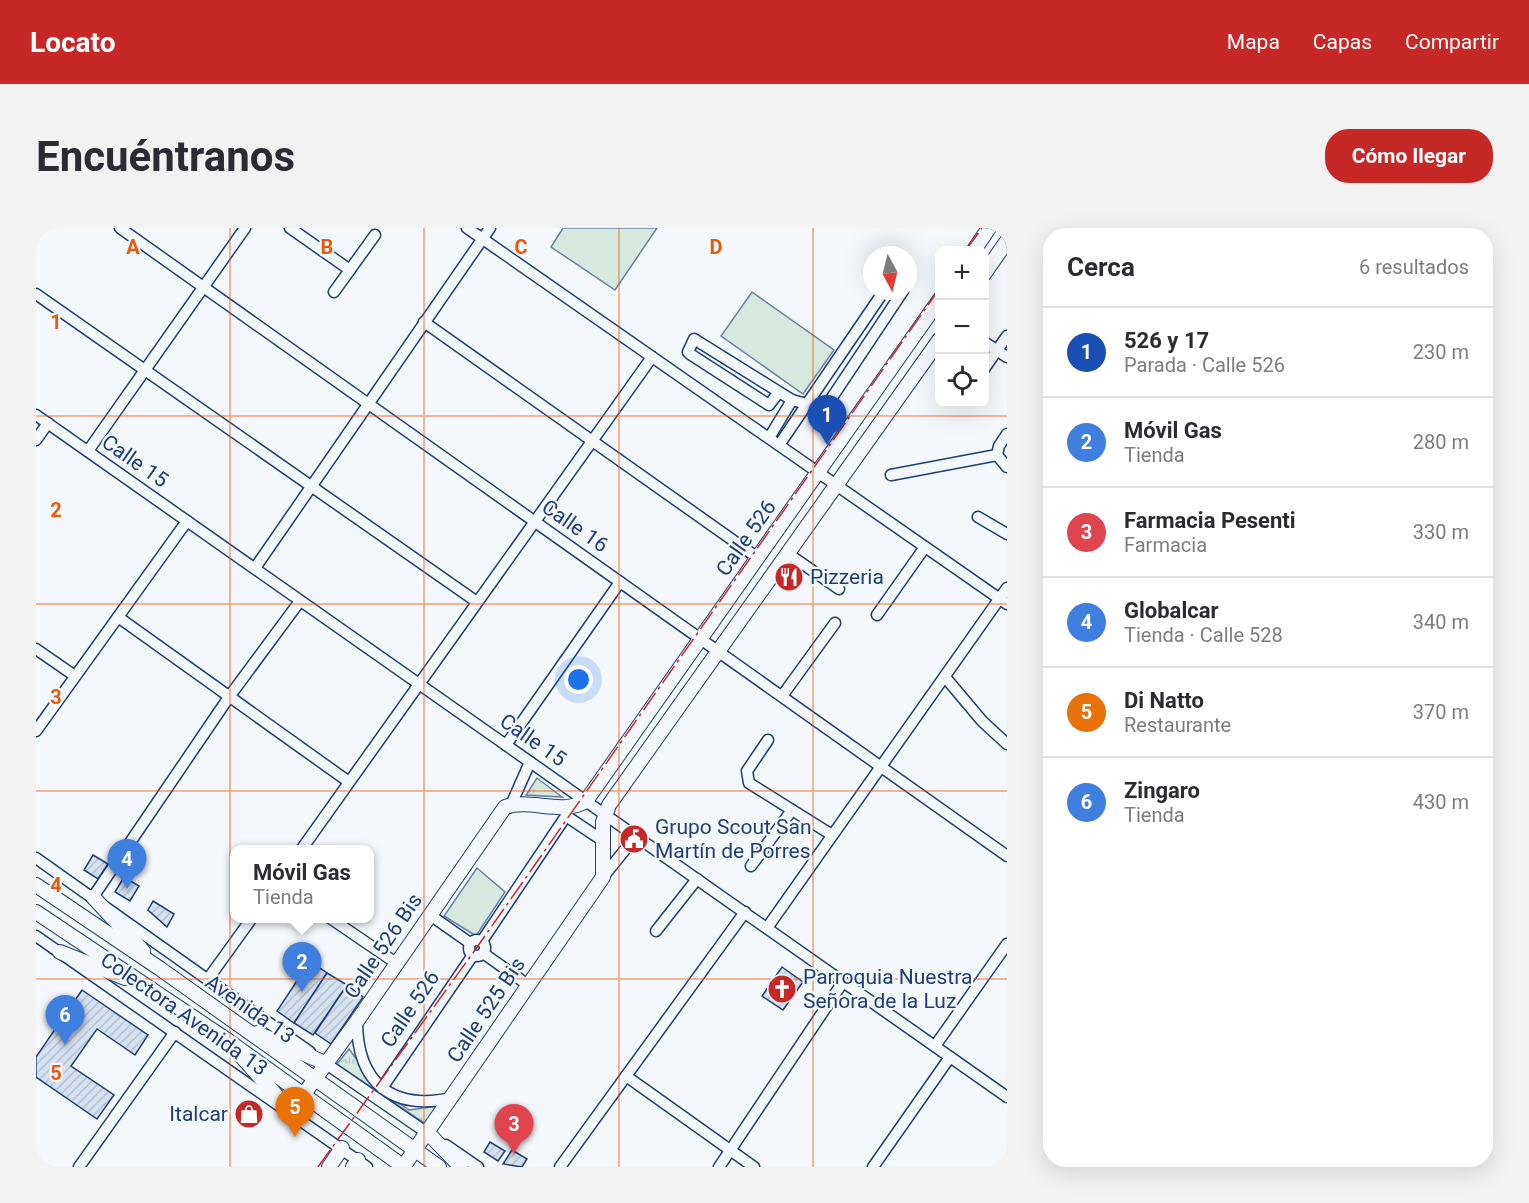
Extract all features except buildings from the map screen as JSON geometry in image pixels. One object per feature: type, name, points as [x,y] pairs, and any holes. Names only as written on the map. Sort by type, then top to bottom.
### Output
[{"type":"main road","points":[[977,246],[989,228]]},
{"type":"main road","points":[[989,267],[1007,241]]},
{"type":"main road","name":"Calle 526","points":[[586,801],[938,300]]},
{"type":"main road","name":"Calle 526","points":[[605,815],[609,805],[935,345]]},
{"type":"main road","points":[[511,805],[566,812],[586,801]]},
{"type":"main road","name":"Calle 526 Bis","points":[[291,1112],[357,1021],[501,811],[511,805]]},
{"type":"main road","points":[[603,877],[602,840],[605,815]]},
{"type":"main road","name":"Calle 525 Bis","points":[[403,1167],[603,877]]},
{"type":"main road","name":"Avenida 13","points":[[36,884],[159,968],[230,1021],[439,1167]]},
{"type":"main road","points":[[93,897],[159,968]]},
{"type":"main road","name":"Avenida 13","points":[[36,912],[227,1040],[403,1167]]},
{"type":"main road","points":[[60,952],[149,987]]},
{"type":"main road","points":[[230,1021],[327,1064]]},
{"type":"main road","points":[[227,1040],[291,1112]]},
{"type":"main road","points":[[428,1133],[461,1167]]},
{"type":"main road","points":[[329,1167],[342,1148]]},
{"type":"street","name":"Calle 16","points":[[120,228],[881,766],[1005,850]]},
{"type":"street","points":[[88,451],[244,228]]},
{"type":"street","points":[[290,228],[350,270]]},
{"type":"street","points":[[467,228],[1003,601]]},
{"type":"street","points":[[255,568],[490,228]]},
{"type":"street","points":[[334,292],[375,235]]},
{"type":"street","points":[[36,294],[477,602]]},
{"type":"street","points":[[779,445],[878,300]]},
{"type":"street","points":[[779,392],[769,405],[690,354],[688,352],[694,339],[698,339],[792,400],[818,407],[827,405],[897,300]]},
{"type":"street","points":[[423,322],[758,558]]},
{"type":"street","points":[[989,365],[1002,354],[1007,336]]},
{"type":"street","points":[[989,345],[1002,354]]},
{"type":"street","points":[[304,845],[652,357]]},
{"type":"street","points":[[769,438],[792,400]]},
{"type":"street","name":"Calle 15","points":[[36,415],[1007,1097]]},
{"type":"street","points":[[36,440],[48,423]]},
{"type":"street","points":[[1007,434],[999,446],[998,455],[1007,467]]},
{"type":"street","points":[[891,475],[998,455]]},
{"type":"street","points":[[978,516],[1007,534]]},
{"type":"street","points":[[36,731],[187,521]]},
{"type":"street","points":[[877,615],[925,547]]},
{"type":"street","points":[[787,553],[839,589]]},
{"type":"street","points":[[506,745],[620,582]]},
{"type":"street","points":[[766,928],[945,677],[1003,601],[1007,588]]},
{"type":"street","points":[[93,897],[229,697],[300,600]]},
{"type":"street","points":[[118,617],[349,782]]},
{"type":"street","points":[[782,696],[835,622]]},
{"type":"street","points":[[36,649],[75,676]]},
{"type":"street","points":[[945,677],[982,721],[1007,744]]},
{"type":"street","points":[[768,740],[747,771],[749,783],[832,835]]},
{"type":"street","name":"Calle 526 Bis","points":[[511,805],[530,762]]},
{"type":"street","points":[[752,866],[792,810]]},
{"type":"street","points":[[482,941],[566,812],[602,840]]},
{"type":"street","name":"Calle 525 Bis","points":[[603,877],[636,836]]},
{"type":"street","name":"Colectora Avenida 13","points":[[36,858],[327,1064],[478,1167]]},
{"type":"street","points":[[36,884],[47,866]]},
{"type":"street","points":[[657,931],[697,879]]},
{"type":"street","points":[[560,1167],[745,912]]},
{"type":"street","points":[[430,915],[470,942]]},
{"type":"street","points":[[208,979],[248,923]]},
{"type":"street","points":[[337,923],[396,963]]},
{"type":"street","name":"Colectora Avenida 13","points":[[36,936],[342,1148],[359,1165]]},
{"type":"street","points":[[482,941],[474,939],[468,948],[528,985]]},
{"type":"street","points":[[478,954],[485,948],[482,941]]},
{"type":"street","points":[[935,1046],[1007,944]]},
{"type":"street","name":"Calle 526","points":[[382,1088],[478,954]]},
{"type":"street","points":[[719,1167],[843,982]]},
{"type":"street","points":[[357,1021],[360,1055],[366,1069],[382,1088],[403,1099],[414,1101],[428,1103],[452,1098]]},
{"type":"street","points":[[79,1167],[175,1032]]},
{"type":"street","points":[[873,1167],[950,1057]]},
{"type":"street","points":[[626,1076],[754,1167]]},
{"type":"green space","points":[[563,228],[657,228],[615,290],[551,247]]},
{"type":"green space","points":[[752,292],[834,350],[803,394],[721,336]]},
{"type":"green space","points":[[537,778],[562,797],[526,795]]},
{"type":"green space","points":[[477,868],[505,892],[476,936],[444,916]]},
{"type":"green space","points":[[349,1049],[378,1088],[409,1110],[438,1106],[426,1124],[337,1064]]},
{"type":"power","points":[[969,246],[982,228]]},
{"type":"power","points":[[318,1167],[475,950],[935,295]]},
{"type":"place","name":"526 y 17","points":[[827,445]]},
{"type":"place","name":"Pizzeria","points":[[789,577]]},
{"type":"place","name":"Grupo Scout San Martín de Porres","points":[[634,839]]},
{"type":"place","name":"Globalcar","points":[[127,889]]},
{"type":"place","name":"Parroquia Nuestra Señora de la Luz","points":[[782,989]]},
{"type":"place","name":"Móvil Gas","points":[[302,992]]},
{"type":"place","name":"Zingaro","points":[[65,1045]]},
{"type":"place","name":"Italcar","points":[[249,1114]]},
{"type":"place","name":"Di Natto","points":[[295,1137]]},
{"type":"place","name":"Farmacia Pesenti","points":[[514,1154]]}]
